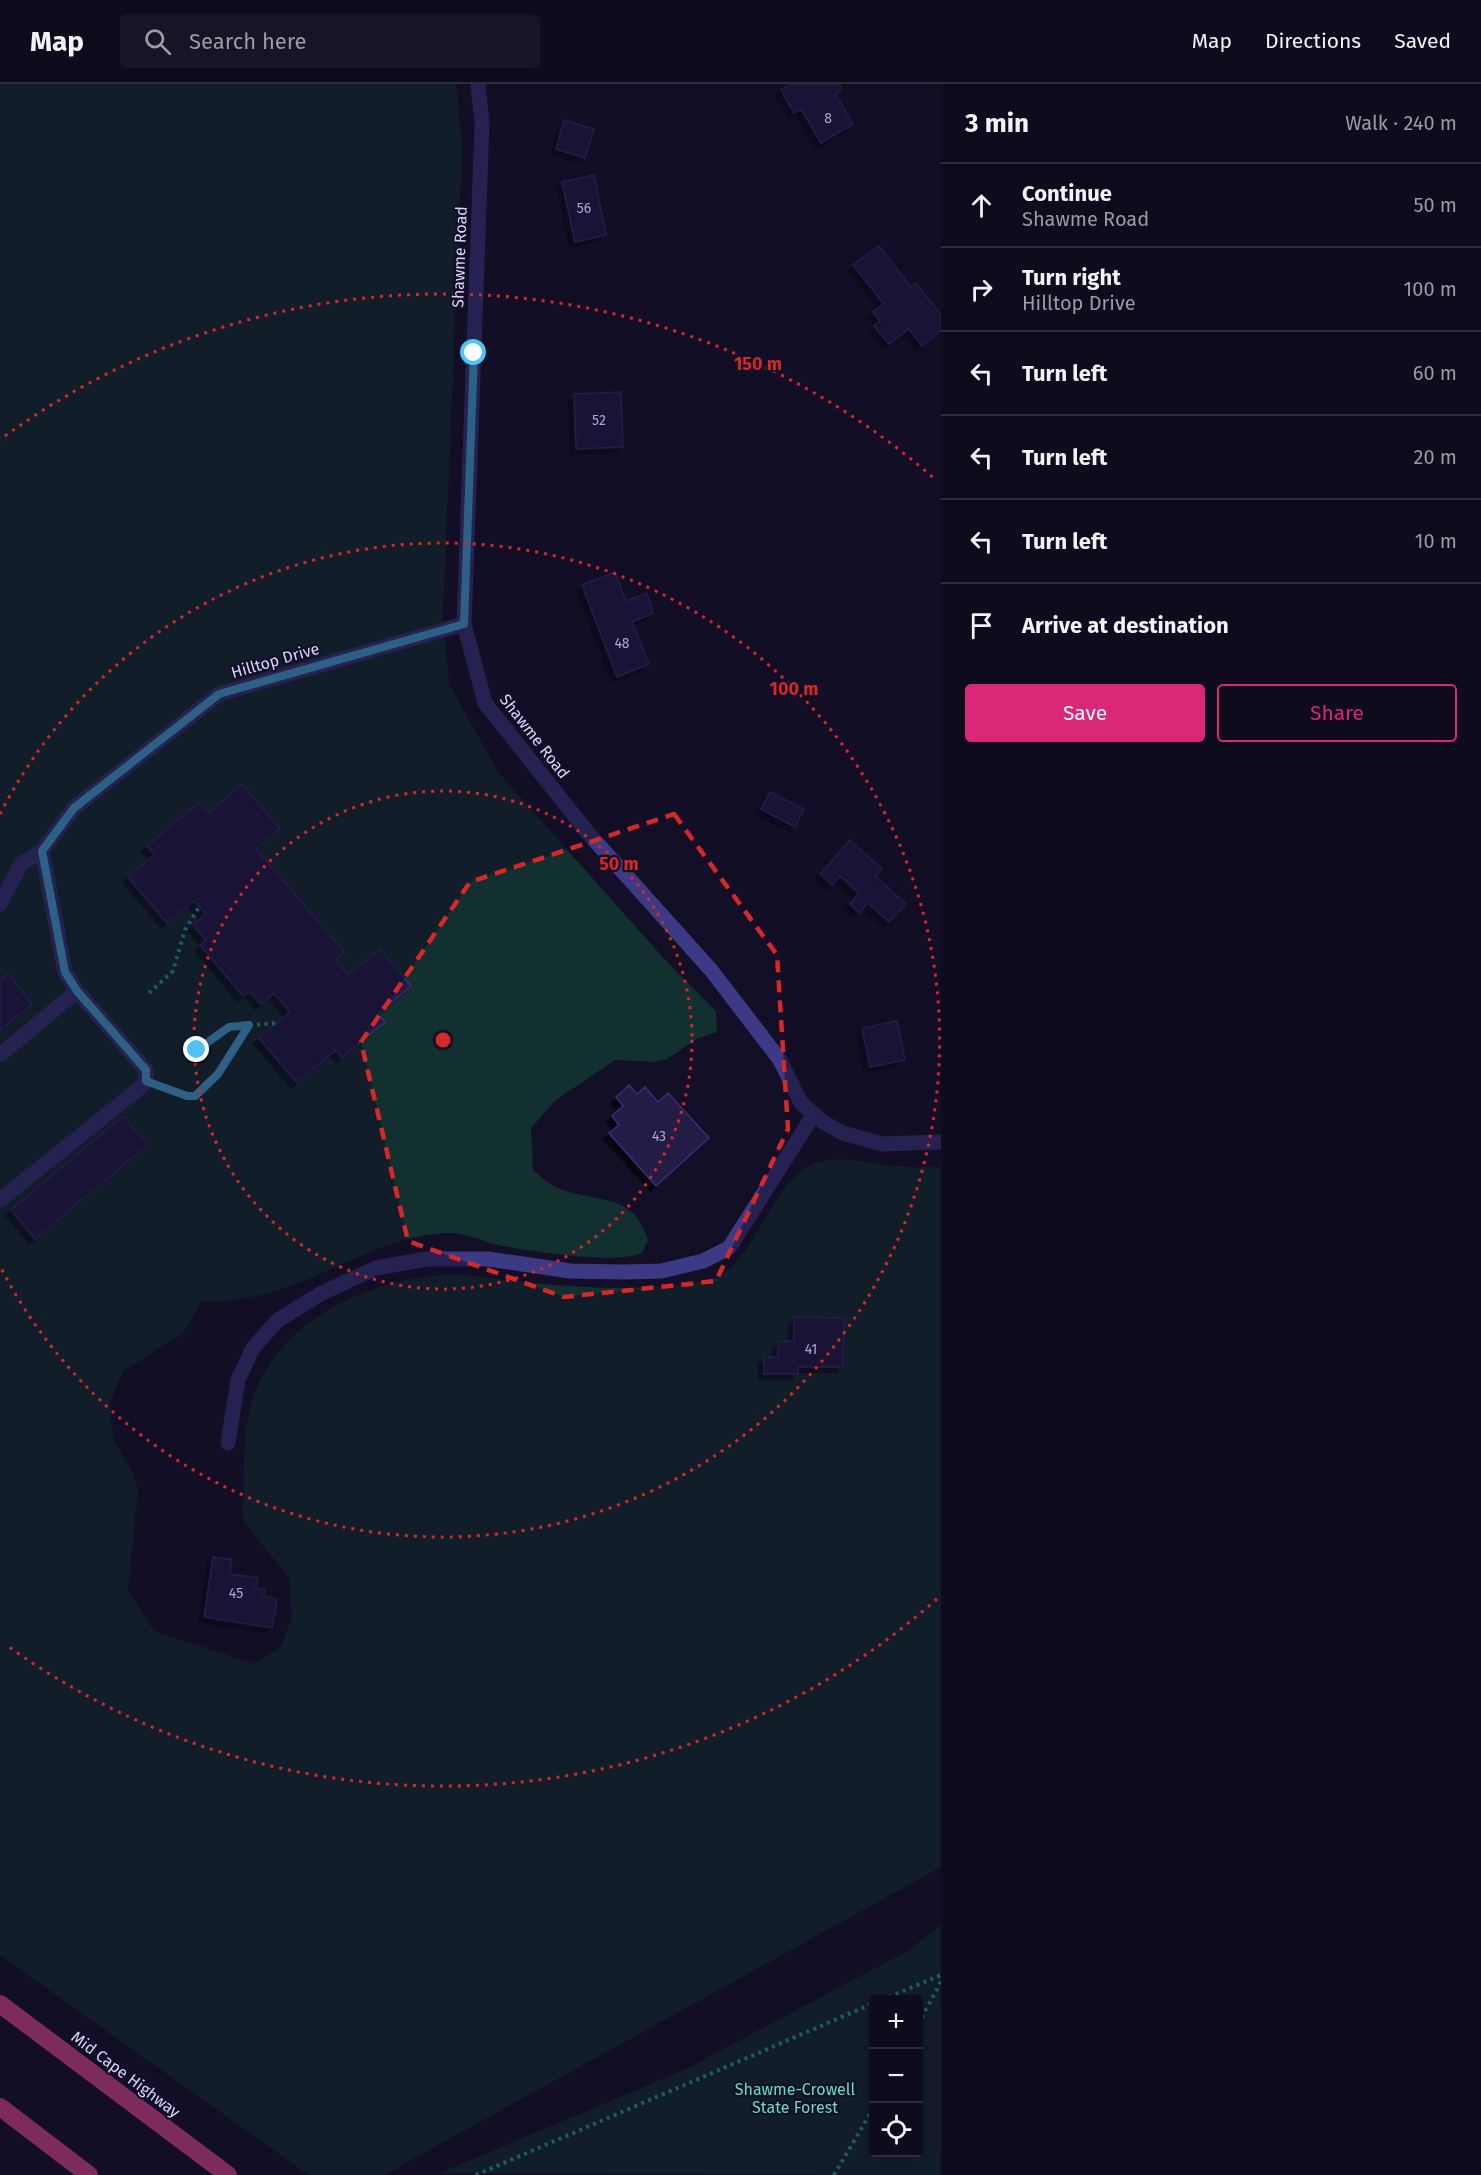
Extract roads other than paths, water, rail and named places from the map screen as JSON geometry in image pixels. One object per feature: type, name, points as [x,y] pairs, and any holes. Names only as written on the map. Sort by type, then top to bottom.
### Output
[{"type":"highway","name":"Mid Cape Highway","points":[[0,2004],[228,2175]]},
{"type":"highway","points":[[0,2107],[88,2175]]},
{"type":"street","name":"Shawme Road","points":[[478,84],[482,124],[464,624],[485,703],[588,833],[711,970],[780,1060],[801,1103],[843,1133],[882,1144],[941,1142]]},
{"type":"street","name":"Hilltop Drive","points":[[0,904],[21,864],[42,851],[74,808],[219,694],[464,624]]},
{"type":"street","points":[[0,1200],[146,1081],[146,1070],[77,991],[65,972],[42,851]]},
{"type":"street","points":[[0,1055],[77,991]]},
{"type":"street","points":[[228,1443],[238,1380],[253,1348],[278,1320],[322,1293],[376,1268],[427,1259],[488,1259],[570,1271],[623,1272],[661,1271],[703,1261],[729,1248],[814,1114]]},
{"type":"park label","name":"Shawme-Crowell State Forest","points":[[795,2098]]}]
